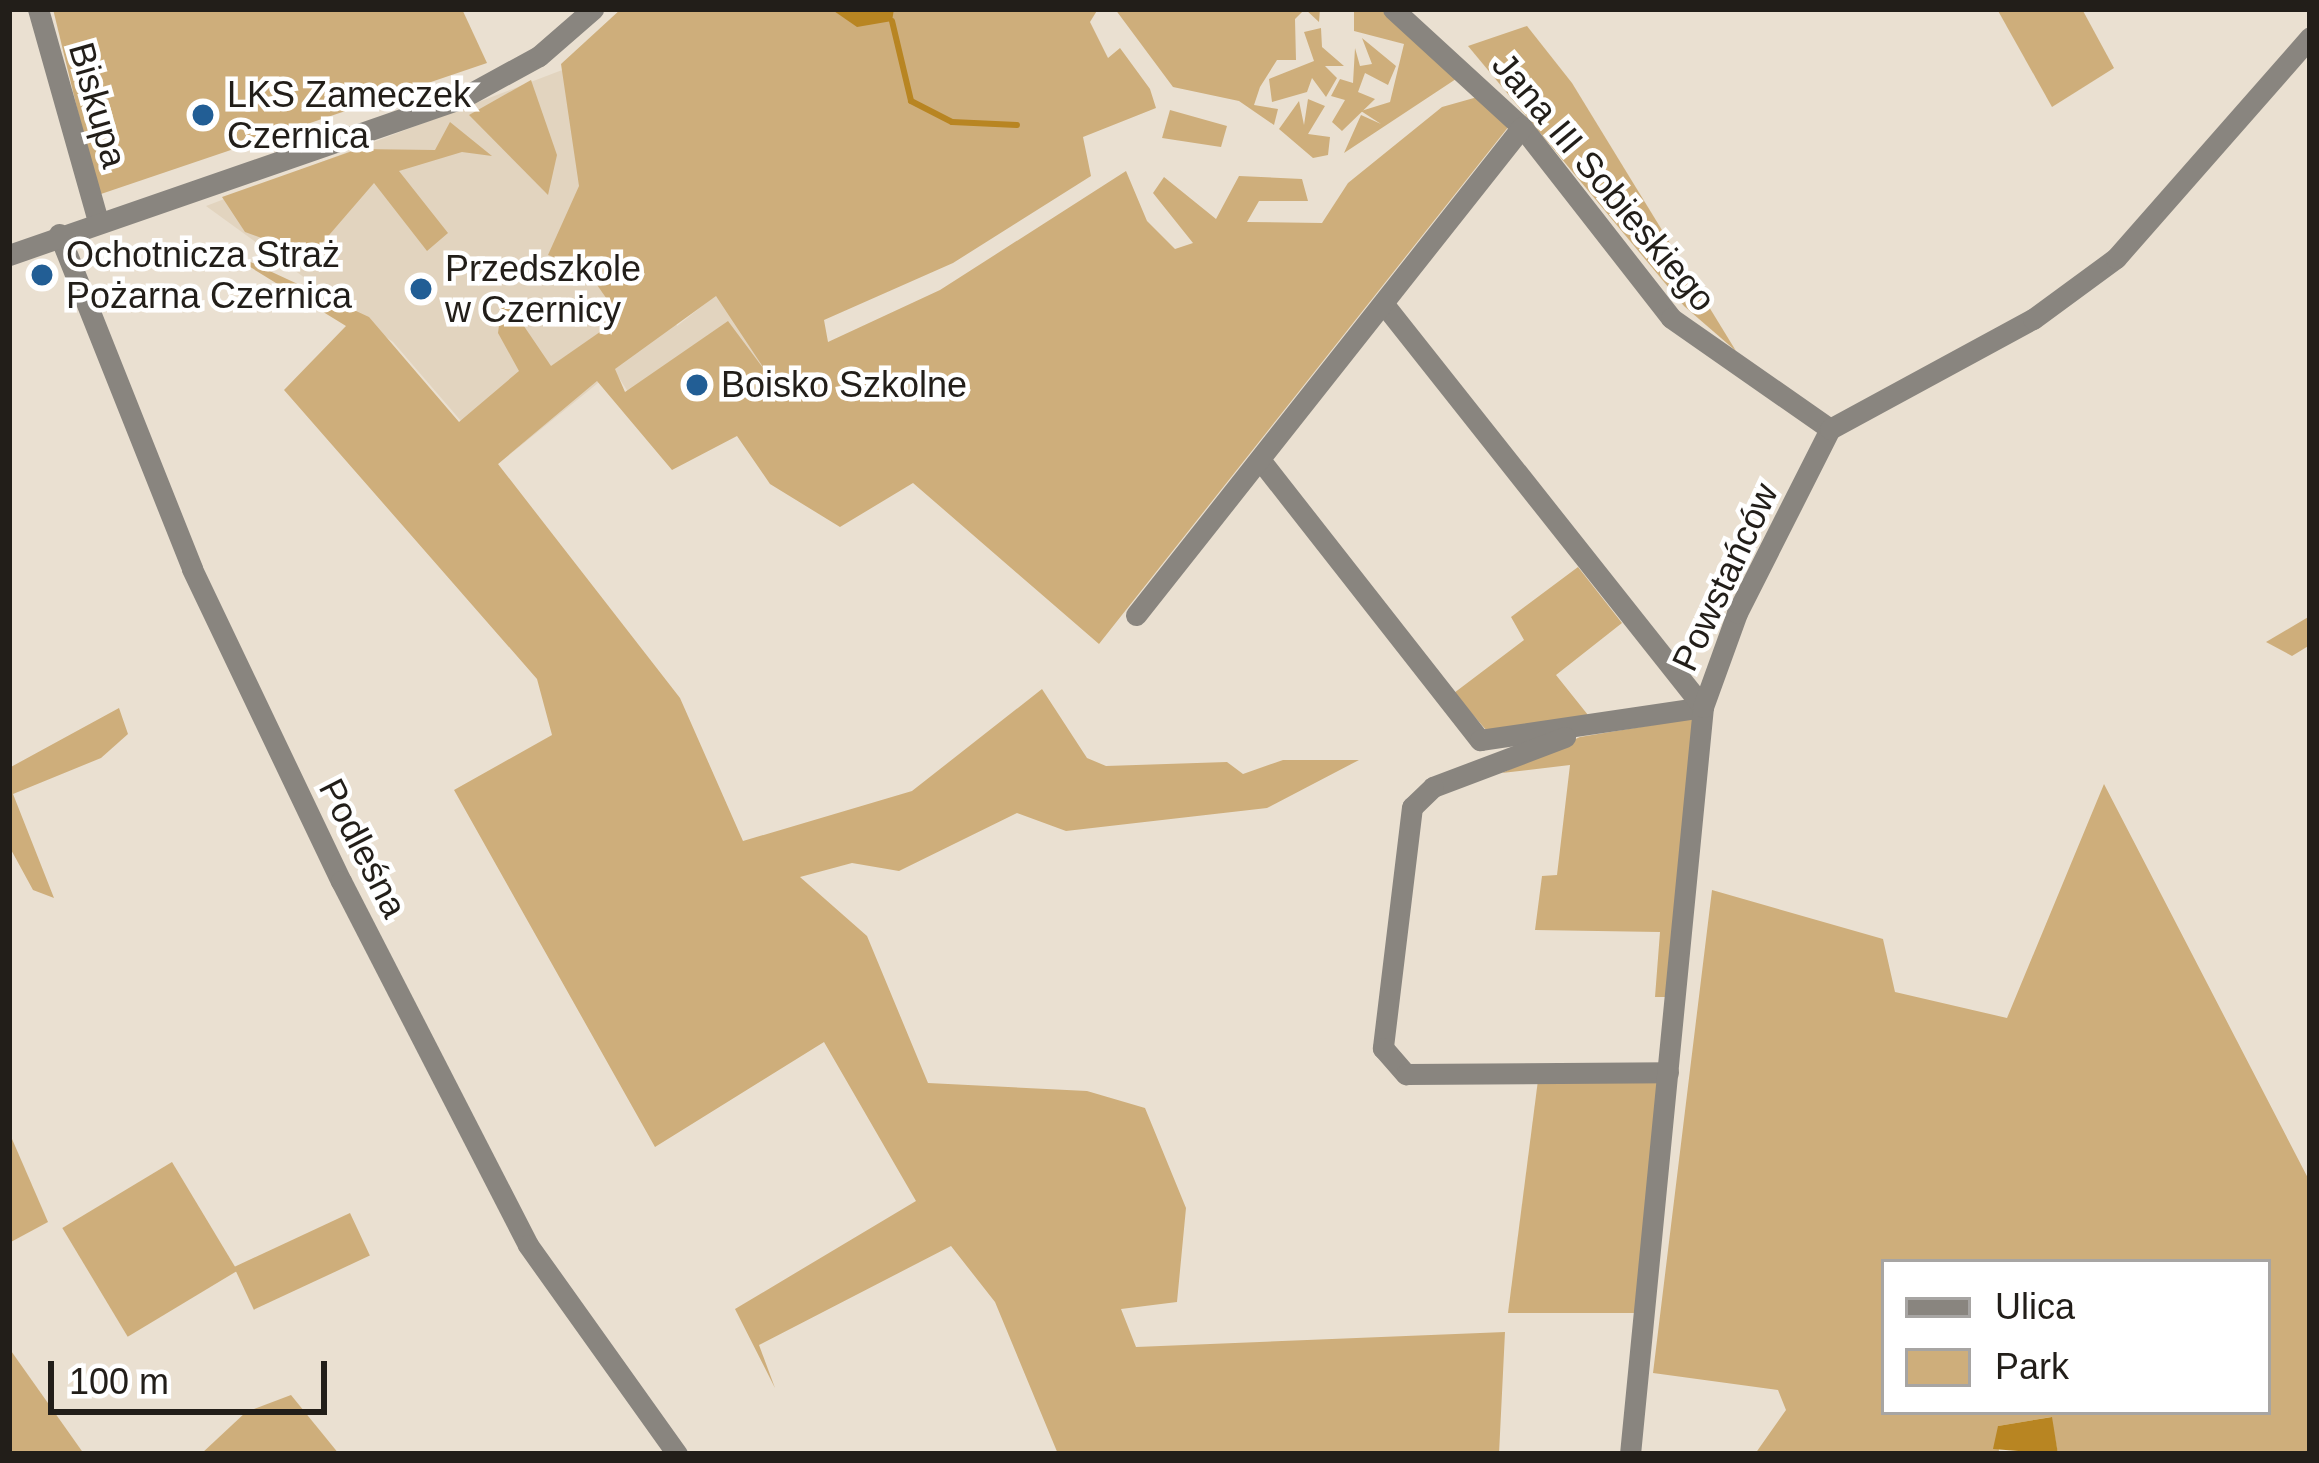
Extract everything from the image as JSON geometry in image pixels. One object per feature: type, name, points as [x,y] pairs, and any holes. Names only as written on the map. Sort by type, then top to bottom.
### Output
[{"type":"street","name":"Biskupa","points":[[38,9],[98,218]]},
{"type":"street","points":[[9,255],[98,218],[464,97],[593,9]]},
{"type":"street","name":"Jana III Sobieskiego","points":[[1393,9],[1522,127],[1671,318],[1830,429]]},
{"type":"street","points":[[1830,429],[2033,319],[2116,258],[2310,37]]},
{"type":"street","points":[[1136,615],[1386,307],[1522,127]]},
{"type":"street","name":"Podleśna","points":[[58,234],[192,568],[341,881],[528,1245],[677,1454]]},
{"type":"street","points":[[1386,307],[1703,707],[1580,730],[1480,740]]},
{"type":"street","name":"Powstańców","points":[[1630,1454],[1703,707],[1830,429]]},
{"type":"street","points":[[1261,461],[1480,740],[1480,776]]},
{"type":"street","points":[[1580,730],[1480,776],[1433,787],[1412,807],[1382,1048],[1390,1066],[1669,1072]]},
{"type":"shaded area","points":[[831,9],[894,9],[892,21],[857,27]]},
{"type":"shaded area","points":[[570,67],[677,326],[716,295],[773,371],[664,448],[614,370],[498,464],[393,342],[206,206]]},
{"type":"shaded area","points":[[2052,1417],[2058,1454],[1993,1449],[1998,1426]]},
{"type":"green space","name":"LKS Zameczek Czernica","points":[[53,9],[462,9],[487,63],[98,195]]},
{"type":"green space","points":[[621,9],[1098,9],[1090,22],[1108,58],[1120,48],[1150,89],[1156,108],[1083,137],[1091,176],[953,263],[824,320],[828,342],[940,290],[1126,171],[1147,221],[1175,249],[1193,243],[1153,193],[1164,177],[1216,219],[1239,176],[1302,179],[1308,201],[1259,201],[1247,222],[1322,223],[1348,183],[1442,107],[1481,96],[1509,126],[1099,644],[913,483],[840,527],[770,484],[737,436],[672,470],[597,381],[498,464],[680,698],[743,841],[912,791],[1042,689],[1087,758],[1106,766],[1227,762],[1243,774],[1283,760],[1359,760],[1267,808],[1066,831],[1017,813],[899,871],[852,863],[800,877],[867,936],[928,1083],[1087,1091],[1145,1108],[1186,1208],[1177,1302],[1121,1309],[1136,1347],[1505,1332],[1499,1454],[1058,1454],[995,1302],[951,1246],[759,1345],[775,1388],[735,1309],[916,1201],[824,1042],[655,1147],[454,790],[552,735],[537,679],[284,390],[346,326],[216,246],[369,317],[459,422],[519,371],[498,333],[503,295],[551,366],[620,318],[586,269],[548,255],[579,186],[561,64]],"holes":[[[716,296],[769,376],[728,321],[625,392],[615,369]]]},
{"type":"green space","points":[[1115,9],[1305,9],[1295,19],[1296,60],[1277,60],[1254,105],[1278,109],[1274,125],[1239,101],[1173,87]]},
{"type":"green space","points":[[1305,9],[1320,9],[1319,22]]},
{"type":"green space","points":[[1354,9],[1380,9],[1459,77],[1344,153],[1361,115],[1381,124],[1361,111],[1390,102],[1404,44],[1354,31]]},
{"type":"green space","points":[[1997,9],[2082,9],[2114,68],[2052,107]]},
{"type":"green space","points":[[1527,26],[1572,83],[1736,351],[1684,306],[1468,46]]},
{"type":"green space","points":[[1321,28],[1322,47],[1344,66],[1325,66],[1337,78],[1326,97],[1312,78],[1307,92],[1272,102],[1269,79],[1314,61],[1304,32]]},
{"type":"green space","points":[[1362,38],[1396,66],[1388,85],[1365,73],[1358,92],[1375,99],[1342,131],[1332,122],[1345,100],[1331,96],[1340,79],[1353,83],[1355,48],[1360,66],[1372,64]]},
{"type":"green space","points":[[531,80],[557,155],[548,195],[469,115]]},
{"type":"green space","points":[[1308,99],[1325,106],[1308,134],[1330,137],[1328,155],[1313,158],[1279,129],[1299,101],[1304,125]]},
{"type":"green space","points":[[1170,110],[1227,126],[1221,147],[1162,138]]},
{"type":"green space","points":[[450,122],[492,156],[462,152],[399,171],[448,233],[427,251],[374,183],[311,256],[245,232],[222,197],[358,149],[435,150]]},
{"type":"green space","points":[[1578,567],[1622,623],[1556,675],[1592,720],[1487,731],[1454,693],[1524,640],[1511,617]]},
{"type":"green space","points":[[2310,616],[2310,645],[2292,656],[2266,642]]},
{"type":"green space","points":[[119,708],[128,734],[101,758],[13,794],[54,898],[33,890],[9,846],[9,768]]},
{"type":"green space","points":[[1695,718],[1669,997],[1655,997],[1660,932],[1535,930],[1542,876],[1557,875],[1570,765],[1502,773],[1580,737]]},
{"type":"green space","points":[[2104,784],[2310,1182],[2310,1454],[2058,1454],[2051,1417],[1998,1426],[1999,1454],[1755,1454],[1786,1410],[1778,1390],[1653,1373],[1712,890],[1883,939],[1895,992],[2007,1018]]},
{"type":"green space","points":[[1662,1077],[1636,1313],[1508,1313],[1538,1080]]},
{"type":"green space","points":[[9,1132],[48,1222],[9,1243]]},
{"type":"green space","points":[[172,1162],[237,1271],[128,1337],[62,1228]]},
{"type":"green space","points":[[350,1213],[370,1256],[254,1310],[234,1267]]},
{"type":"green space","points":[[9,1348],[84,1454],[9,1454]]},
{"type":"green space","points":[[291,1395],[339,1454],[201,1454],[246,1412]]},
{"type":"waterway","points":[[892,21],[911,101],[952,122],[1017,125]]},
{"type":"place","name":"LKS Zameczek Czernica","points":[[203,115]]},
{"type":"place","name":"Ochotnicza Straż Pożarna Czernica","points":[[42,275]]},
{"type":"place","name":"Przedszkole w Czernicy","points":[[421,289]]},
{"type":"place","name":"Boisko Szkolne","points":[[697,385]]}]
